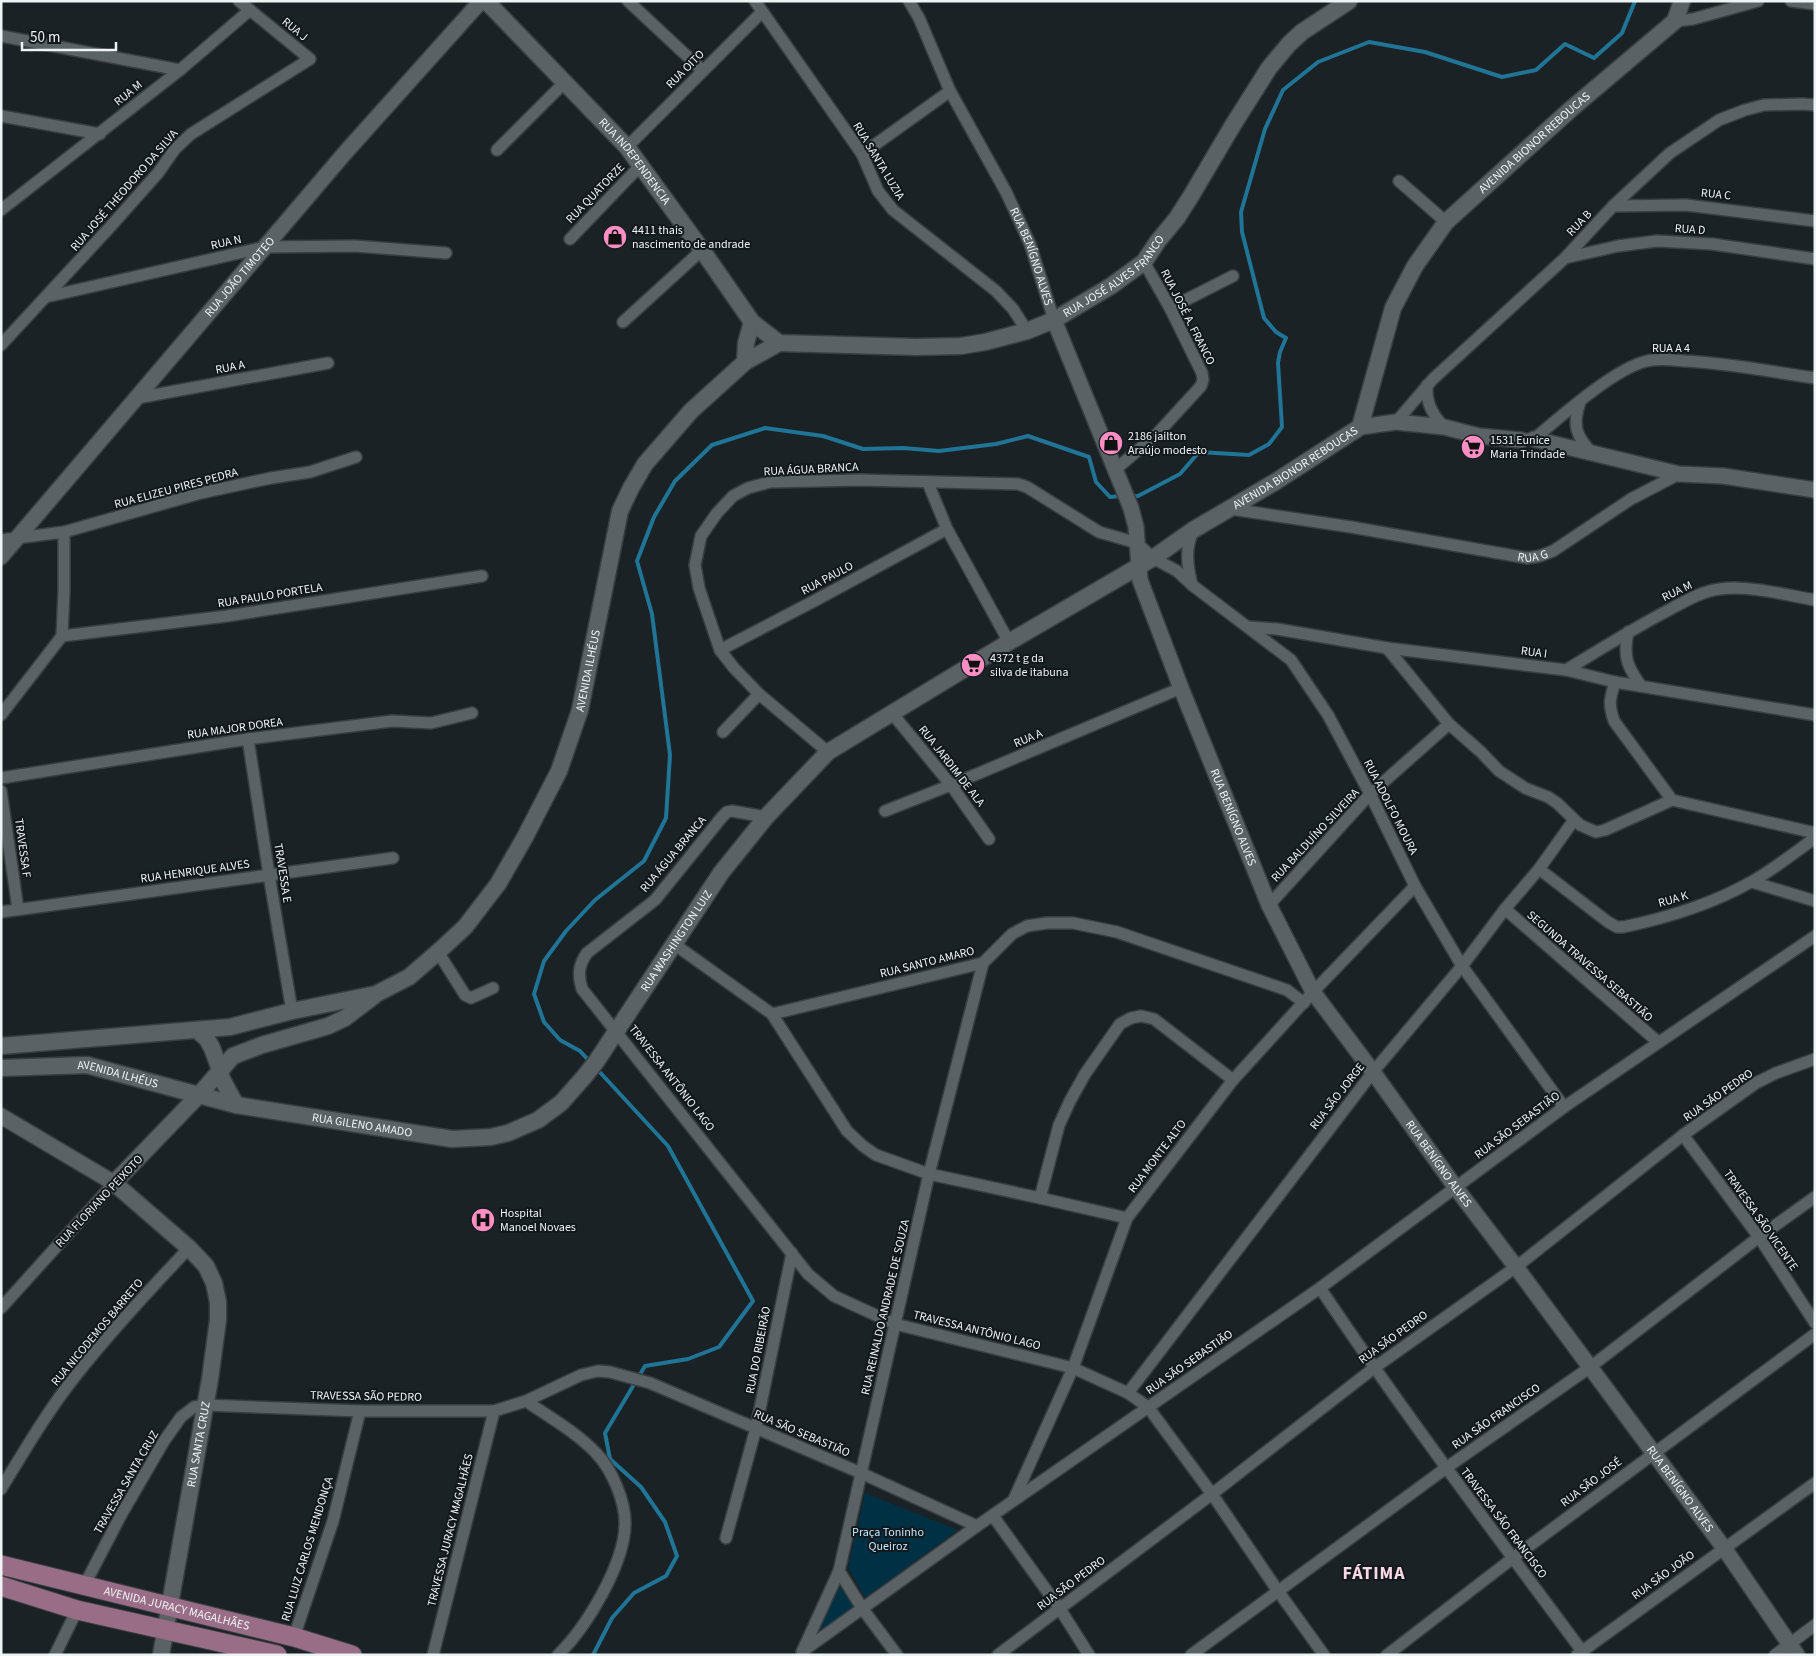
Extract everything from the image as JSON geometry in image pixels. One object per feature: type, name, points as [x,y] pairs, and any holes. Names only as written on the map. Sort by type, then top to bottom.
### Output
[{"type":"main road","name":"RUA INDEPENDENCIA","points":[[486,1],[627,147],[752,322],[773,339]]},
{"type":"main road","name":"RUA JOSÉ ALVES FRANCO","points":[[773,339],[916,348],[961,346],[1027,331],[1054,320],[1111,286],[1144,262],[1158,240],[1177,218],[1269,68],[1302,32],[1349,1]]},
{"type":"main road","points":[[1675,21],[1682,1]]},
{"type":"main road","name":"AVENIDA BIONOR REBOUCAS","points":[[828,752],[891,712],[1146,562],[1193,530],[1276,482],[1360,426],[1393,308],[1415,266],[1446,222],[1571,109],[1675,21]]},
{"type":"main road","points":[[746,362],[746,343],[752,322]]},
{"type":"main road","name":"AVENIDA ILHÉUS","points":[[1,1068],[86,1065],[103,1068],[198,1096],[232,1056],[246,1050],[328,1026],[345,1018],[376,994],[409,977],[465,927],[498,884],[526,837],[559,771],[580,710],[620,511],[632,488],[645,464],[691,411],[773,339]]},
{"type":"main road","name":"RUA WASHINGTON LUIZ","points":[[525,1126],[550,1112],[561,1103],[596,1062],[721,873],[766,817],[828,752]]},
{"type":"main road","name":"AVENIDA ILHÉUS","points":[[1,1046],[230,1027],[292,1011],[376,994]]},
{"type":"main road","points":[[197,1030],[207,1039],[212,1048],[225,1087],[236,1105]]},
{"type":"main road","name":"RUA GILENO AMADO","points":[[198,1096],[236,1105],[452,1139],[491,1137],[525,1126]]},
{"type":"main road","name":"RUA FLORIANO PEIXOTO","points":[[114,1183],[198,1096]]},
{"type":"main road","points":[[114,1183],[189,1248]]},
{"type":"main road","name":"RUA SANTA CRUZ","points":[[161,1655],[218,1320],[218,1302],[214,1283],[206,1266],[189,1248]]},
{"type":"main road","name":"AVENIDA JURACY MAGALHÃES","points":[[1,1565],[294,1637],[352,1655]]},
{"type":"main road","name":"AVENIDA JURACY MAGALHÃES","points":[[1,1586],[77,1610],[277,1655]]},
{"type":"street","name":"RUA J","points":[[239,1],[310,59]]},
{"type":"street","name":"RUA JOÃO TIMOTEO","points":[[1,557],[344,154],[481,1]]},
{"type":"street","points":[[628,1],[702,70]]},
{"type":"street","name":"RUA SANTA LUZIA","points":[[755,1],[862,154],[878,191],[892,210],[996,291],[1013,309],[1027,331]]},
{"type":"street","name":"RUA BENÍGNO ALVES","points":[[909,1],[919,18],[950,91],[1006,192],[1030,244],[1054,320],[1116,469],[1136,527],[1136,543],[1146,562],[1140,580],[1181,688],[1308,997],[1373,1072],[1456,1188],[1724,1548],[1793,1649]]},
{"type":"street","points":[[1675,21],[1693,19],[1758,1]]},
{"type":"street","points":[[1791,1],[1815,4]]},
{"type":"street","name":"RUA M","points":[[1,210],[180,70],[250,10]]},
{"type":"street","name":"RUA OITO","points":[[627,147],[762,12]]},
{"type":"street","points":[[1,36],[180,70]]},
{"type":"street","name":"RUA JOSÉ THEODORO DA SILVA","points":[[1,345],[152,180],[175,149],[191,134],[310,59]]},
{"type":"street","points":[[497,150],[565,82]]},
{"type":"street","points":[[862,154],[950,91]]},
{"type":"street","name":"RUA B","points":[[1396,422],[1427,385],[1565,258],[1613,206],[1670,153],[1719,120],[1764,105],[1815,105]]},
{"type":"street","points":[[1,116],[100,134]]},
{"type":"street","name":"RUA QUATORZE","points":[[570,240],[641,165]]},
{"type":"street","points":[[1400,181],[1446,222]]},
{"type":"street","name":"RUA C","points":[[1613,206],[1686,205],[1815,221]]},
{"type":"street","name":"RUA D","points":[[1565,258],[1618,246],[1657,241],[1712,244],[1815,259]]},
{"type":"street","name":"RUA N","points":[[46,297],[265,247],[355,246],[446,252]]},
{"type":"street","points":[[622,322],[702,250]]},
{"type":"street","name":"RUA JOSÉ A. FRANCO","points":[[1116,469],[1157,434],[1201,386],[1203,380],[1202,373],[1170,308],[1144,262]]},
{"type":"street","points":[[1170,308],[1233,276]]},
{"type":"street","name":"RUA A 4","points":[[1527,439],[1611,379],[1634,365],[1647,361],[1708,362],[1815,378]]},
{"type":"street","name":"RUA A","points":[[137,398],[328,363]]},
{"type":"street","points":[[1427,385],[1429,407],[1435,418],[1444,427]]},
{"type":"street","points":[[1581,400],[1575,416],[1577,431],[1582,443],[1592,453]]},
{"type":"street","points":[[1360,426],[1396,422],[1444,427],[1479,436],[1527,439],[1679,474],[1723,476],[1815,490]]},
{"type":"street","name":"RUA ELIZEU PIRES PEDRA","points":[[1,540],[64,532],[201,494],[310,472],[356,457]]},
{"type":"street","name":"RUA G","points":[[1231,509],[1351,527],[1527,558],[1553,551],[1631,499],[1679,474]]},
{"type":"street","name":"RUA ÁGUA BRANCA","points":[[828,752],[759,694],[720,650],[699,588],[695,565],[700,536],[717,512],[733,496],[748,488],[770,482],[860,480],[1018,484],[1028,487],[1098,532],[1136,543]]},
{"type":"street","points":[[928,483],[947,529],[1009,642]]},
{"type":"street","name":"RUA PAULO","points":[[720,650],[947,529]]},
{"type":"street","points":[[1192,585],[1188,570],[1187,553],[1193,530]]},
{"type":"street","points":[[1,715],[62,636],[64,532]]},
{"type":"street","name":"RUA ADOLFO MOURA","points":[[1146,562],[1177,570],[1192,585],[1292,660],[1328,715],[1370,794],[1415,886],[1462,966],[1564,1107]]},
{"type":"street","name":"RUA PAULO PORTELA","points":[[62,636],[228,616],[482,576]]},
{"type":"street","name":"RUA M","points":[[1566,670],[1628,632],[1684,602],[1720,588],[1751,589],[1815,600]]},
{"type":"street","name":"RUA I","points":[[1248,627],[1277,629],[1387,648],[1566,670],[1615,682],[1815,715]]},
{"type":"street","points":[[1628,632],[1625,647],[1626,659],[1630,670],[1641,686]]},
{"type":"street","points":[[1387,648],[1448,724],[1481,752],[1499,771],[1525,788],[1557,802],[1574,820],[1596,832],[1605,830],[1672,800],[1815,833]]},
{"type":"street","points":[[1615,682],[1609,707],[1614,720],[1672,800]]},
{"type":"street","name":"RUA A","points":[[886,810],[951,785],[1181,688]]},
{"type":"street","points":[[722,732],[759,694]]},
{"type":"street","name":"RUA JARDIM DE ALA","points":[[891,712],[951,785],[989,838]]},
{"type":"street","name":"RUA MAJOR DOREA","points":[[1,778],[248,739],[392,721],[432,723],[472,713]]},
{"type":"street","name":"RUA BALDUÍNO SILVEIRA","points":[[1269,905],[1370,794],[1448,724]]},
{"type":"street","name":"TRAVESSA E","points":[[248,739],[268,875],[292,1011]]},
{"type":"street","name":"TRAVESSA F","points":[[1,791],[18,910]]},
{"type":"street","name":"RUA ÁGUA BRANCA","points":[[616,1031],[582,989],[578,971],[587,953],[655,900],[727,812],[732,811],[766,817]]},
{"type":"street","name":"RUA SÃO JORGE","points":[[1128,1393],[1373,1072],[1462,966],[1539,869],[1574,820]]},
{"type":"street","name":"RUA K","points":[[1539,869],[1608,922],[1624,928],[1698,907],[1752,882],[1815,838]]},
{"type":"street","name":"RUA HENRIQUE ALVES","points":[[1,912],[393,858]]},
{"type":"street","points":[[1752,882],[1815,901]]},
{"type":"street","name":"RUA MONTE ALTO","points":[[1013,1500],[1073,1368],[1127,1218],[1233,1080],[1308,997],[1415,886]]},
{"type":"street","name":"SEGUNDA TRAVESSA SEBASTIÃO","points":[[1505,910],[1658,1042]]},
{"type":"street","name":"RUA SANTO AMARO","points":[[772,1014],[983,963],[1012,934],[1027,926],[1047,922],[1073,923],[1117,932],[1308,997]]},
{"type":"street","name":"RUA SÃO SEBASTIÃO","points":[[526,1401],[581,1376],[598,1371],[610,1372],[650,1383],[861,1473],[977,1526],[1320,1288],[1564,1107],[1815,936]]},
{"type":"street","points":[[674,944],[772,1014],[847,1131],[876,1155],[929,1174],[1127,1218]]},
{"type":"street","points":[[438,952],[465,995],[472,998],[493,988]]},
{"type":"street","name":"RUA REINALDO ANDRADE DE SOUZA","points":[[800,1653],[839,1571],[929,1174],[983,963]]},
{"type":"street","points":[[1040,1198],[1059,1125],[1070,1100],[1085,1074],[1120,1024],[1131,1018],[1141,1016],[1154,1019],[1233,1080]]},
{"type":"street","name":"TRAVESSA ANTÔNIO LAGO","points":[[616,1031],[808,1274],[834,1296],[895,1324],[1073,1368],[1128,1393],[1148,1407],[1212,1494],[1324,1655]]},
{"type":"street","name":"RUA SÃO PEDRO","points":[[998,1655],[1212,1494],[1374,1368],[1516,1267],[1683,1135],[1756,1083],[1776,1073],[1815,1060]]},
{"type":"street","points":[[1,1116],[114,1183]]},
{"type":"street","name":"TRAVESSA SÃO VICENTE","points":[[1683,1135],[1759,1237],[1815,1323]]},
{"type":"street","name":"RUA FLORIANO PEIXOTO","points":[[1,1308],[114,1183]]},
{"type":"street","name":"RUA SÃO FRANCISCO","points":[[1191,1655],[1446,1468],[1589,1368],[1759,1237],[1815,1197]]},
{"type":"street","name":"RUA NICODEMOS BARRETO","points":[[1,1489],[48,1414],[77,1374],[162,1276],[189,1248]]},
{"type":"street","name":"RUA DO RIBEIRÃO","points":[[726,1538],[756,1428],[792,1253]]},
{"type":"street","name":"TRAVESSA SÃO FRANCISCO","points":[[1320,1288],[1374,1368],[1513,1558],[1579,1653]]},
{"type":"street","name":"RUA SÃO JOSÉ","points":[[1386,1655],[1513,1558],[1815,1334]]},
{"type":"street","points":[[526,1401],[575,1434],[597,1454],[621,1494],[625,1525],[622,1547],[597,1604],[570,1644],[558,1655]]},
{"type":"street","name":"TRAVESSA SÃO PEDRO","points":[[205,1405],[360,1411],[494,1411],[526,1401]]},
{"type":"street","name":"TRAVESSA SANTA CRUZ","points":[[84,1586],[121,1515],[164,1441],[181,1417],[194,1407],[205,1405]]},
{"type":"street","name":"RUA LUIZ CARLOS MENDONÇA","points":[[294,1637],[332,1521],[360,1411]]},
{"type":"street","name":"TRAVESSA JURACY MAGALHÃES","points":[[433,1655],[494,1411]]},
{"type":"street","name":"RUA SÃO JOÃO","points":[[1579,1653],[1815,1483]]},
{"type":"street","points":[[993,1516],[1060,1609],[1089,1655]]},
{"type":"street","points":[[800,1653],[977,1526]]},
{"type":"street","points":[[839,1571],[862,1608],[897,1655]]},
{"type":"street","points":[[55,1655],[77,1610]]},
{"type":"street","points":[[1775,1655],[1793,1649],[1815,1625]]},
{"type":"green space","name":"Praça Toninho Queiroz","points":[[865,1493],[958,1530],[865,1598],[848,1567]]},
{"type":"green space","points":[[840,1587],[857,1607],[811,1641],[834,1589]]},
{"type":"waterway","points":[[1131,496],[1138,496],[1180,474],[1199,452],[1249,455],[1269,444],[1282,427],[1278,363],[1286,338],[1276,332],[1264,318],[1242,232],[1241,212],[1265,129],[1283,90],[1318,62],[1369,42],[1425,52],[1502,77],[1536,70],[1565,44],[1594,58],[1622,33],[1635,1]]},
{"type":"waterway","points":[[591,1063],[580,1051],[560,1040],[544,1022],[534,994],[544,961],[566,931],[595,900],[644,861],[666,818],[670,755],[652,614],[637,561],[654,517],[675,481],[712,445],[765,428],[823,436],[863,449],[903,448],[939,451],[996,444],[1028,436],[1089,457],[1096,482],[1110,497],[1121,496]]},
{"type":"waterway","points":[[593,1655],[612,1618],[634,1593],[666,1576],[677,1556],[665,1522],[641,1487],[610,1459],[605,1433],[645,1366],[688,1359],[719,1347],[753,1301],[668,1146],[596,1068]]},
{"type":"place","name":"4411 thais nascimento de andrade","points":[[615,237]]},
{"type":"place","name":"2186 jailton Araújo modesto","points":[[1111,443]]},
{"type":"place","name":"1531 Eunice Maria Trindade","points":[[1473,447]]},
{"type":"place","name":"4372 t g da silva de itabuna","points":[[973,665]]},
{"type":"place","name":"Hospital Manoel Novaes","points":[[483,1220]]},
{"type":"district","name":"FÁTIMA","points":[[1374,1573]]}]
